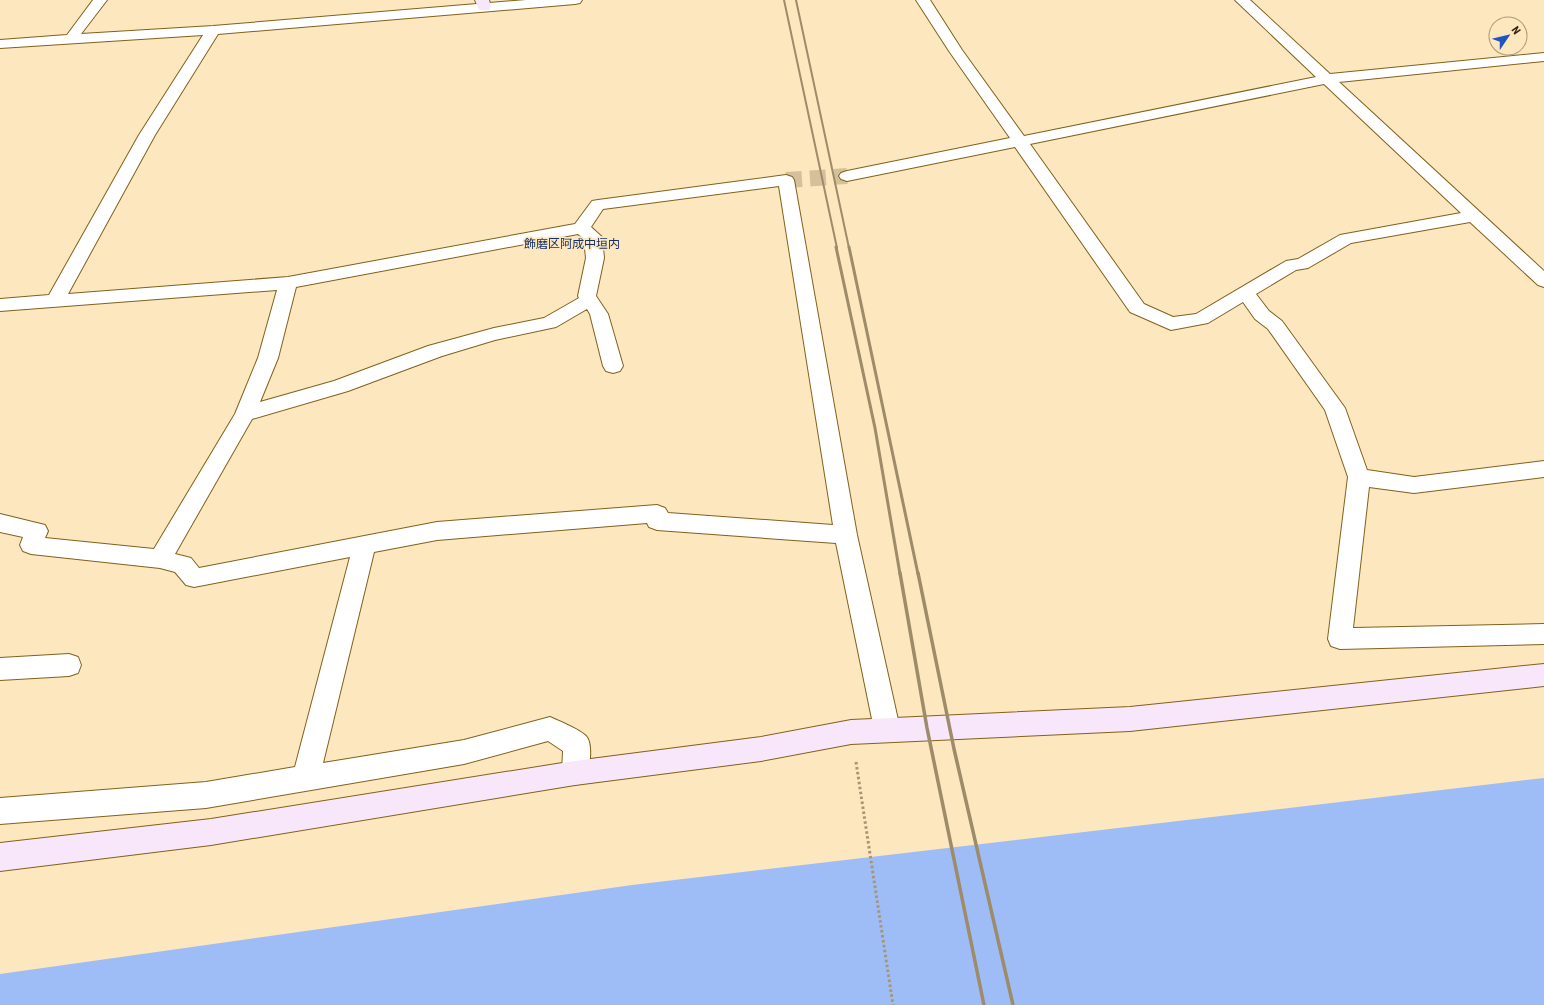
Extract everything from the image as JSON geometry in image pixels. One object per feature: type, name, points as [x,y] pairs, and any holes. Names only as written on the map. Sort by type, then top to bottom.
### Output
[{"type":"street","points":[[71,39],[100,0]]},
{"type":"street","points":[[0,44],[213,30],[483,4],[575,0]]},
{"type":"street","points":[[923,0],[956,51],[1137,308],[1171,324],[1201,319],[1292,264],[1302,264],[1346,239],[1474,216]]},
{"type":"street","points":[[1242,0],[1544,281]]},
{"type":"street","points":[[55,301],[147,135],[213,30]]},
{"type":"street","points":[[847,176],[1019,140],[1328,79],[1544,57]]},
{"type":"street","points":[[0,305],[288,283],[581,228],[598,205],[786,180],[846,535],[887,729]]},
{"type":"street","points":[[581,228],[593,237],[595,258],[586,296],[599,314],[612,366]]},
{"type":"street","points":[[160,559],[245,414],[268,358],[288,283]]},
{"type":"street","points":[[1246,293],[1262,315],[1274,326],[1335,408],[1359,477],[1340,639],[1544,634]]},
{"type":"street","points":[[245,414],[341,386],[435,351],[494,334],[549,323],[590,300]]},
{"type":"street","points":[[1359,477],[1414,485],[1544,469]]},
{"type":"street","points":[[0,523],[37,531],[31,545],[160,559],[183,565],[194,578],[437,531],[656,514],[657,521],[846,535]]},
{"type":"street","points":[[306,778],[364,545]]},
{"type":"street","points":[[0,669],[69,665]]},
{"type":"street","points":[[0,857],[211,832],[575,773],[760,749],[852,732],[887,729],[950,728],[1130,719],[1544,676]]},
{"type":"street","points":[[0,811],[206,795],[464,752],[550,729],[577,745],[575,773]]},
{"type":"path","points":[[852,732],[894,1005]]},
{"type":"water","points":[[1544,778],[1544,1005],[0,1005],[0,974],[632,885]]},
{"type":"tunnel","points":[[786,180],[847,176]]},
{"type":"railway","points":[[784,0],[837,248]]},
{"type":"railway","points":[[796,0],[849,248]]},
{"type":"railway","points":[[836,247],[875,428],[900,574]]},
{"type":"railway","points":[[849,247],[918,574]]},
{"type":"railway","points":[[900,573],[927,728],[984,1005]]},
{"type":"railway","points":[[918,573],[954,749],[1013,1005]]},
{"type":"district","name":"飾磨区阿成中垣内","points":[[572,244]]}]
